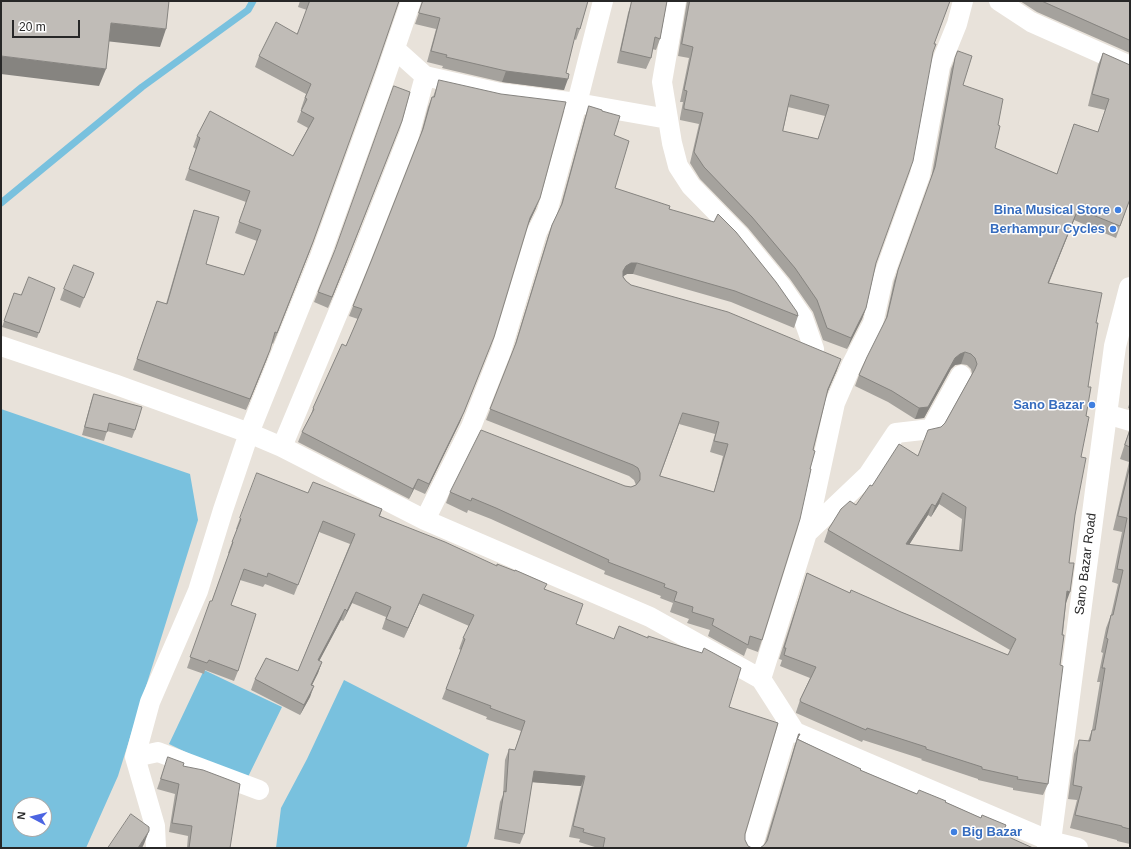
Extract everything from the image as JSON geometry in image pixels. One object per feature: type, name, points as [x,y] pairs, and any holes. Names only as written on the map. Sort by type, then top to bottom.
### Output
[{"type":"street","points":[[156,848],[155,826],[136,757],[150,702],[198,591],[249,433],[320,257],[411,1]]},
{"type":"street","points":[[425,520],[478,430],[537,232],[547,212],[603,1]]},
{"type":"street","points":[[676,1],[662,82],[672,143],[678,166],[691,186],[740,236],[781,286],[804,318],[814,349]]},
{"type":"street","points":[[761,679],[807,533],[835,403],[852,364],[873,323],[883,278],[920,175],[940,66],[957,24],[963,1]]},
{"type":"street","points":[[999,1],[1030,22],[1130,66]]},
{"type":"street","points":[[395,49],[425,76],[500,94],[577,103],[668,119]]},
{"type":"street","points":[[282,447],[358,265],[409,135],[425,76]]},
{"type":"street","name":"Sano Bazar Road","points":[[1049,844],[1115,346],[1130,288]]},
{"type":"street","points":[[792,340],[852,364]]},
{"type":"street","points":[[1,346],[114,384],[249,433],[282,447],[425,520],[650,617],[761,679],[795,732],[1049,844],[1078,848]]},
{"type":"street","points":[[807,533],[868,475],[896,433],[931,429],[961,375]]},
{"type":"street","points":[[1106,414],[1130,420]]},
{"type":"street","points":[[752,848],[789,723]]},
{"type":"street","points":[[136,757],[158,752],[259,790]]},
{"type":"water","points":[[1,409],[190,474],[198,520],[118,776],[86,848],[1,848]]},
{"type":"water","points":[[204,670],[282,707],[246,781],[169,744]]},
{"type":"water","points":[[344,680],[489,754],[469,841],[466,848],[276,848],[281,808],[307,759]]},
{"type":"building","points":[[1,1],[169,1],[166,29],[111,23],[106,69],[1,56]]},
{"type":"building","points":[[310,1],[399,1],[313,242],[277,333],[275,332],[270,350],[250,399],[137,359],[157,301],[167,304],[194,210],[219,217],[206,264],[244,275],[261,230],[239,222],[250,191],[189,169],[200,138],[197,136],[210,111],[293,156],[314,118],[301,111],[307,99],[305,98],[311,84],[259,56],[276,22],[297,34]]},
{"type":"building","points":[[423,1],[588,1],[580,29],[577,28],[566,73],[569,74],[568,79],[506,71],[446,57],[447,55],[431,51],[440,18],[419,13]]},
{"type":"building","points":[[632,1],[667,1],[660,39],[655,37],[651,58],[621,51]]},
{"type":"building","points":[[690,1],[950,1],[934,44],[936,44],[933,52],[913,161],[876,263],[866,308],[851,338],[827,328],[817,300],[795,268],[752,217],[704,167],[694,152],[703,113],[684,109],[687,91],[684,90],[693,47],[682,44]],"holes":[[[791,95],[829,105],[818,139],[783,131]]]},
{"type":"building","points":[[1042,1],[1130,1],[1130,40]]},
{"type":"building","points":[[958,51],[972,56],[963,85],[1003,99],[998,125],[1000,126],[995,148],[1057,174],[1074,124],[1098,132],[1109,99],[1092,94],[1103,53],[1130,65],[1130,199],[1120,226],[1078,209],[1048,283],[1102,293],[1096,323],[1098,323],[1088,387],[1091,387],[1086,416],[1089,417],[1081,457],[1086,458],[1075,515],[1069,563],[1074,563],[1070,592],[1067,591],[1060,665],[1063,666],[1048,784],[1017,779],[1018,777],[982,769],[982,767],[926,749],[926,747],[867,728],[866,730],[801,702],[800,700],[816,667],[784,655],[786,648],[784,648],[807,573],[850,593],[851,590],[901,612],[1008,655],[1016,639],[828,530],[841,509],[850,501],[856,505],[870,485],[872,486],[899,444],[918,456],[928,430],[941,427],[945,423],[977,364],[975,358],[971,354],[965,352],[960,354],[955,358],[928,407],[919,408],[892,391],[859,375],[887,317],[898,270],[935,167],[955,58]],"holes":[[[943,493],[966,507],[962,551],[906,544],[932,504],[935,506]]]},
{"type":"building","points":[[439,80],[501,94],[566,102],[540,198],[530,218],[494,337],[464,412],[429,484],[418,479],[413,489],[302,432],[314,409],[313,408],[342,344],[346,346],[362,309],[353,306],[423,129],[432,97],[434,97]]},
{"type":"building","points":[[394,86],[410,92],[402,121],[332,297],[318,292],[335,250]]},
{"type":"building","points":[[589,106],[620,116],[614,135],[629,141],[615,188],[670,206],[669,209],[714,222],[718,214],[736,232],[776,282],[797,312],[798,316],[735,291],[637,263],[631,263],[626,266],[623,271],[623,277],[626,281],[631,285],[728,312],[841,359],[828,389],[813,450],[815,451],[800,519],[762,640],[750,636],[748,645],[712,625],[714,619],[692,612],[693,607],[674,601],[677,592],[664,587],[665,584],[608,562],[609,560],[496,508],[472,498],[471,501],[450,492],[481,430],[625,486],[631,487],[636,485],[640,480],[638,468],[633,465],[490,409],[516,343],[552,225],[562,204]],"holes":[[[683,413],[719,422],[714,441],[728,444],[714,492],[660,476]]]},
{"type":"building","points":[[74,265],[94,273],[84,298],[64,289]]},
{"type":"building","points":[[29,277],[55,288],[39,333],[4,321],[14,293],[21,295]]},
{"type":"building","points":[[94,394],[142,407],[135,430],[109,423],[107,432],[85,427]]},
{"type":"building","points":[[1130,430],[1130,447],[1125,445]]},
{"type":"building","points":[[1130,466],[1130,829],[1075,815],[1082,787],[1073,785],[1079,740],[1090,741],[1092,730],[1095,730],[1105,668],[1102,668],[1108,639],[1106,638],[1111,615],[1113,615],[1123,570],[1117,569],[1127,518],[1118,516]]},
{"type":"building","points":[[257,473],[308,493],[313,482],[382,509],[379,516],[445,542],[497,566],[497,564],[515,570],[547,584],[544,589],[583,604],[576,624],[614,639],[619,626],[648,638],[648,636],[702,653],[704,648],[741,668],[729,707],[778,723],[745,834],[745,840],[748,846],[752,848],[603,848],[605,838],[583,832],[584,829],[573,826],[585,776],[534,771],[524,834],[498,829],[504,791],[506,792],[509,749],[515,750],[525,721],[446,689],[465,639],[463,638],[474,615],[423,594],[408,628],[386,619],[391,607],[356,592],[347,611],[345,609],[318,660],[322,662],[311,685],[314,686],[304,705],[255,679],[266,658],[298,671],[355,534],[323,521],[298,585],[268,573],[267,577],[244,569],[231,605],[256,614],[238,671],[209,660],[207,663],[190,657],[210,601],[212,601]]},
{"type":"building","points":[[797,739],[861,769],[860,770],[917,794],[919,790],[981,818],[982,815],[1006,825],[1002,834],[1033,848],[760,848],[767,841]]},
{"type":"building","points":[[168,757],[184,763],[183,766],[203,770],[240,784],[230,848],[189,848],[192,826],[172,823],[179,784],[161,779]]},
{"type":"building","points":[[131,814],[149,827],[149,831],[138,848],[108,848]]},
{"type":"waterway","points":[[1,203],[142,87],[248,10],[253,1]]},
{"type":"place","name":"Bina Musical Store","points":[[1118,210]]},
{"type":"place","name":"Berhampur Cycles","points":[[1113,229]]},
{"type":"place","name":"Sano Bazar","points":[[1092,405]]},
{"type":"place","name":"Big Bazar","points":[[954,832]]}]
